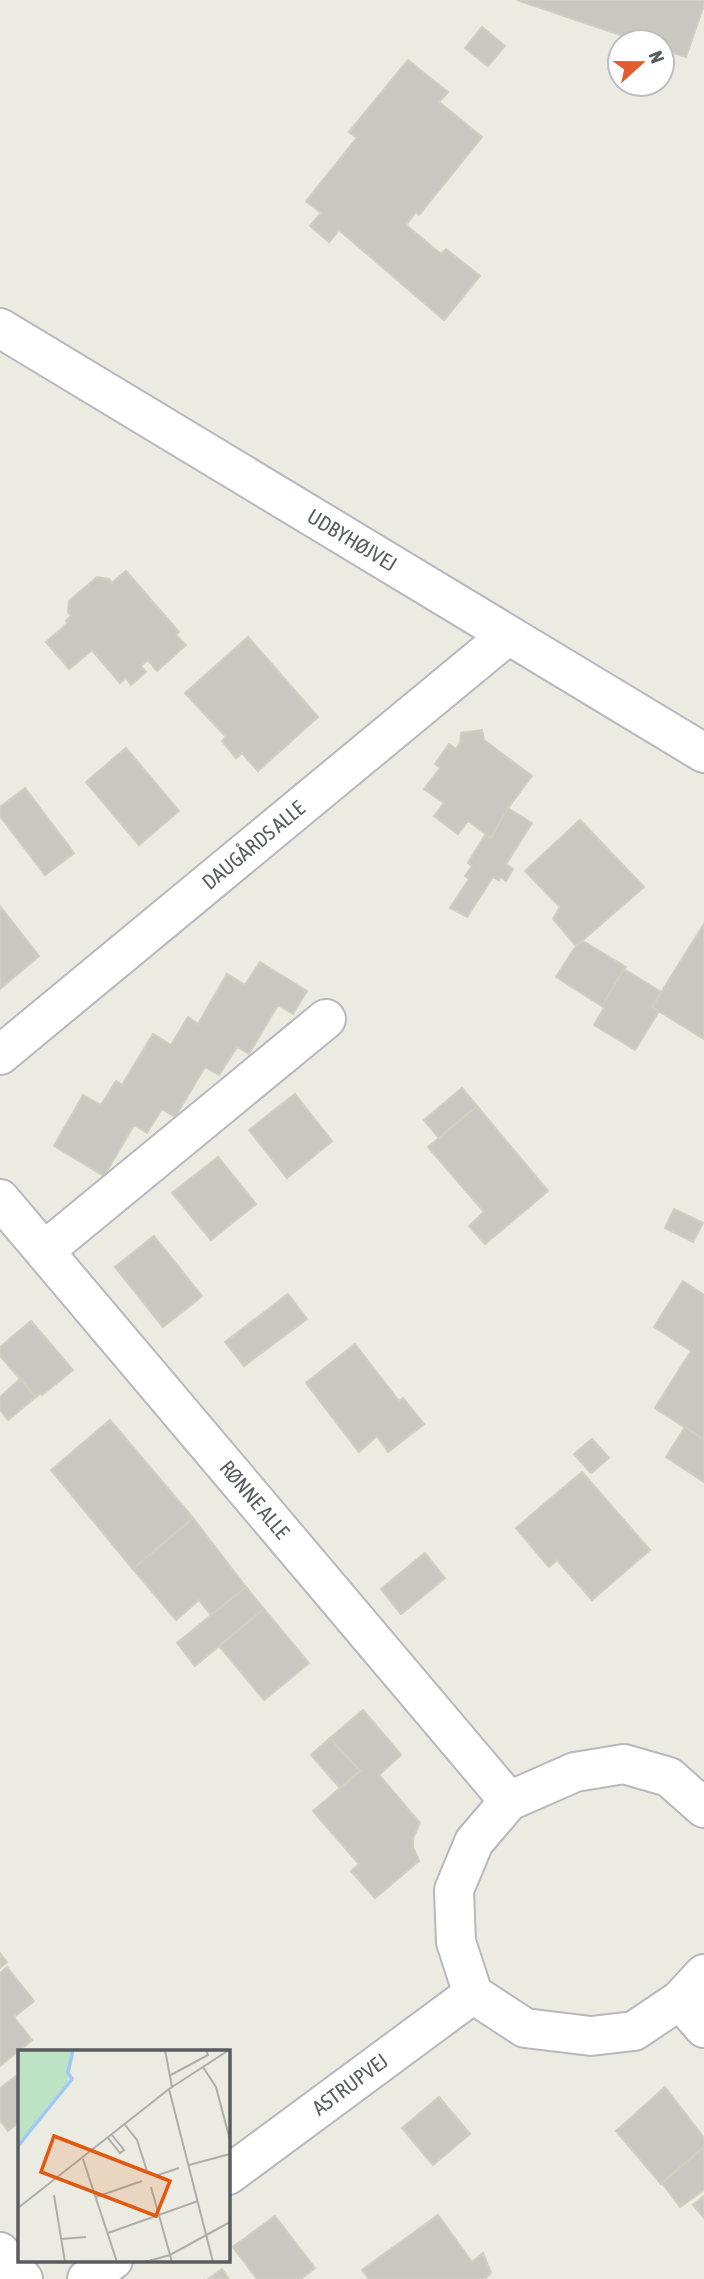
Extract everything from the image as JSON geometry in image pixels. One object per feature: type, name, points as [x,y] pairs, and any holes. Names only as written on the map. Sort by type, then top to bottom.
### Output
[{"type":"street","name":"UDBYHØJVEJ","points":[[0,328],[704,753]]},
{"type":"street","name":"DAUGÅRDS ALLE","points":[[0,1055],[507,636]]},
{"type":"street","points":[[44,1251],[326,1020]]},
{"type":"street","name":"RØNNE ALLE","points":[[0,1199],[509,1801]]},
{"type":"street","points":[[696,2000],[634,2031],[591,2036],[525,2028],[473,1994],[456,1942],[454,1890],[474,1842],[509,1801],[575,1772],[624,1765],[669,1777],[704,1808]]},
{"type":"street","name":"ASTRUPVEJ","points":[[229,2174],[473,1994]]},
{"type":"street","points":[[0,2252],[23,2279]]},
{"type":"street","points":[[87,2279],[110,2262]]},
{"type":"building","points":[[517,0],[704,0],[686,57],[676,54],[676,28],[606,28],[606,30]]},
{"type":"building","points":[[482,27],[505,46],[488,66],[465,48]]},
{"type":"building","points":[[408,60],[448,92],[439,102],[482,137],[419,215],[416,212],[406,225],[441,254],[446,249],[480,276],[444,320],[339,230],[329,242],[310,226],[321,213],[306,201],[357,138],[349,132]]},
{"type":"building","points":[[126,571],[179,632],[176,635],[186,645],[157,671],[148,660],[141,666],[146,672],[131,685],[126,678],[120,683],[92,650],[69,669],[46,642],[68,623],[66,621],[71,616],[68,612],[69,601],[97,577],[109,579],[112,583]]},
{"type":"building","points":[[248,637],[318,717],[258,771],[242,753],[236,758],[222,741],[226,737],[185,693]]},
{"type":"building","points":[[482,730],[484,740],[532,776],[508,808],[491,838],[468,821],[458,834],[434,816],[444,803],[424,789],[440,768],[435,764],[449,744],[456,749],[461,733]]},
{"type":"building","points":[[126,748],[179,811],[139,845],[86,782]]},
{"type":"building","points":[[25,788],[74,853],[45,875],[0,816],[0,807]]},
{"type":"building","points":[[508,808],[532,823],[506,864],[513,869],[506,881],[493,877],[467,917],[450,908],[469,879],[465,876],[472,866],[468,863],[485,835],[491,838]]},
{"type":"building","points":[[580,820],[644,887],[576,946],[553,919],[560,907],[525,871]]},
{"type":"building","points":[[0,906],[39,956],[0,989]]},
{"type":"building","points":[[704,924],[704,1039],[652,1007]]},
{"type":"building","points":[[583,941],[626,967],[602,1006],[556,977],[576,946]]},
{"type":"building","points":[[260,962],[307,991],[293,1014],[278,1005],[249,1054],[237,1047],[219,1075],[205,1067],[175,1117],[162,1109],[147,1133],[134,1125],[104,1176],[54,1146],[83,1095],[101,1105],[116,1081],[122,1085],[153,1034],[171,1045],[188,1017],[198,1024],[227,974],[245,985]]},
{"type":"building","points":[[624,969],[661,992],[652,1007],[659,1011],[635,1050],[594,1025]]},
{"type":"building","points":[[462,1088],[477,1106],[439,1138],[424,1120]]},
{"type":"building","points":[[295,1094],[332,1141],[287,1178],[249,1130]]},
{"type":"building","points":[[477,1106],[548,1191],[485,1244],[469,1226],[484,1212],[428,1147]]},
{"type":"building","points":[[218,1157],[256,1204],[211,1240],[172,1193]]},
{"type":"building","points":[[674,1209],[703,1223],[693,1242],[665,1228]]},
{"type":"building","points":[[154,1236],[202,1296],[163,1327],[115,1267]]},
{"type":"building","points":[[683,1281],[704,1295],[704,1440],[655,1408],[691,1351],[654,1327]]},
{"type":"building","points":[[288,1294],[307,1319],[244,1366],[225,1342]]},
{"type":"building","points":[[31,1321],[73,1370],[36,1397],[0,1356],[0,1347]]},
{"type":"building","points":[[355,1344],[399,1401],[403,1398],[424,1424],[388,1452],[377,1436],[359,1452],[306,1383]]},
{"type":"building","points":[[20,1379],[36,1397],[8,1420],[0,1410],[0,1397]]},
{"type":"building","points":[[110,1420],[193,1518],[133,1569],[51,1470]]},
{"type":"building","points":[[685,1427],[704,1440],[704,1482],[666,1457]]},
{"type":"building","points":[[592,1439],[609,1458],[591,1473],[574,1454]]},
{"type":"building","points":[[582,1472],[650,1550],[592,1600],[557,1560],[549,1567],[516,1528]]},
{"type":"building","points":[[193,1518],[246,1587],[211,1615],[199,1600],[176,1620],[133,1569]]},
{"type":"building","points":[[425,1553],[445,1578],[401,1614],[381,1589]]},
{"type":"building","points":[[246,1587],[264,1609],[195,1666],[177,1643]]},
{"type":"building","points":[[264,1609],[309,1663],[264,1700],[219,1646]]},
{"type":"building","points":[[363,1710],[401,1755],[379,1775],[420,1823],[413,1838],[413,1847],[419,1861],[375,1898],[351,1871],[359,1864],[313,1811],[360,1771],[330,1738]]},
{"type":"building","points":[[330,1738],[360,1771],[340,1788],[311,1755]]},
{"type":"building","points":[[0,1953],[7,1962],[0,1968]]},
{"type":"building","points":[[7,1967],[34,2001],[14,2017],[32,2040],[0,2066],[0,1973]]},
{"type":"building","points":[[18,2075],[18,2123],[8,2131],[0,2120],[0,2088]]},
{"type":"building","points":[[665,2087],[704,2138],[704,2147],[661,2184],[616,2131]]},
{"type":"building","points":[[439,2097],[470,2134],[433,2165],[402,2128]]},
{"type":"building","points":[[704,2147],[704,2190],[680,2207],[662,2183]]},
{"type":"building","points":[[704,2196],[704,2218],[693,2205]]},
{"type":"building","points":[[438,2215],[472,2262],[483,2253],[491,2273],[485,2279],[369,2279],[362,2270]]},
{"type":"building","points":[[275,2216],[315,2268],[301,2279],[257,2279],[233,2247]]},
{"type":"building","points":[[222,2269],[229,2279],[208,2279]]}]
